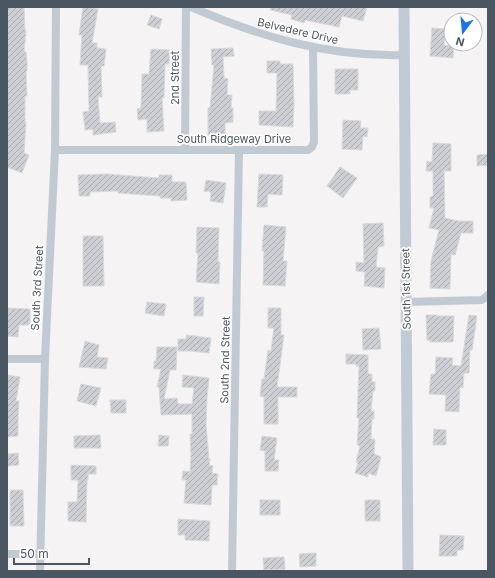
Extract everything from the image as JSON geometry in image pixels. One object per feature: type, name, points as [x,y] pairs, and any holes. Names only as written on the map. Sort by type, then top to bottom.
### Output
[{"type":"street","name":"South 3rd Street","points":[[40,571],[45,359],[55,150],[56,7]]},
{"type":"street","name":"2nd Street","points":[[185,150],[186,7]]},
{"type":"street","name":"Belvedere Drive","points":[[192,7],[250,30],[313,47],[356,54],[384,56],[404,55]]},
{"type":"street","name":"South 1st Street","points":[[404,7],[408,571]]},
{"type":"street","name":"South Ridgeway Drive","points":[[55,150],[308,150],[312,147],[314,142],[313,47]]},
{"type":"street","name":"South 2nd Street","points":[[232,571],[239,150]]},
{"type":"street","points":[[406,302],[482,300],[488,294]]},
{"type":"street","points":[[7,359],[45,359]]},
{"type":"street","points":[[7,554],[40,554]]},
{"type":"building","points":[[7,7],[24,7],[26,31],[24,52],[26,52],[27,61],[27,96],[25,96],[26,122],[24,153],[29,155],[22,173],[7,167]]},
{"type":"building","points":[[83,7],[98,9],[92,43],[97,43],[97,48],[106,49],[104,66],[101,66],[102,97],[98,97],[100,123],[115,122],[116,132],[93,135],[93,129],[85,130],[83,112],[89,111],[88,65],[80,65],[82,35],[79,35]]},
{"type":"building","points":[[271,7],[367,7],[363,21],[342,16],[339,27],[305,20],[304,23],[291,19],[292,15],[270,10]]},
{"type":"building","points":[[151,15],[162,19],[159,29],[147,25]]},
{"type":"building","points":[[432,28],[443,29],[443,52],[454,52],[453,58],[430,56]]},
{"type":"building","points":[[233,48],[234,56],[223,57],[224,78],[228,79],[227,95],[232,95],[231,108],[233,108],[233,122],[225,123],[225,135],[208,135],[208,108],[210,108],[214,65],[212,65],[211,49]]},
{"type":"building","points":[[151,49],[170,50],[169,64],[165,64],[164,98],[162,98],[164,131],[147,132],[147,119],[138,120],[137,109],[141,108],[142,74],[149,74]]},
{"type":"building","points":[[267,61],[280,61],[280,64],[293,64],[293,127],[259,125],[259,111],[276,111],[277,73],[267,73]]},
{"type":"building","points":[[335,69],[358,69],[358,90],[350,90],[350,94],[335,94]]},
{"type":"building","points":[[343,120],[361,121],[360,128],[368,128],[367,137],[363,136],[362,150],[342,149]]},
{"type":"building","points":[[433,143],[451,144],[451,171],[444,171],[445,218],[458,221],[473,221],[473,233],[461,233],[455,255],[451,254],[450,289],[430,288],[431,261],[439,230],[429,228],[434,208],[430,208],[430,197],[433,196],[433,171],[426,171],[427,161],[432,162]]},
{"type":"building","points":[[488,154],[488,165],[477,166],[477,155]]},
{"type":"building","points":[[340,167],[357,178],[343,198],[327,186]]},
{"type":"building","points":[[107,174],[159,178],[159,175],[172,175],[172,182],[186,182],[187,200],[171,201],[171,198],[118,193],[118,191],[90,192],[90,196],[79,196],[78,175]]},
{"type":"building","points":[[259,174],[283,175],[282,195],[268,194],[267,207],[257,207]]},
{"type":"building","points":[[206,180],[226,183],[223,203],[210,201],[211,192],[204,191]]},
{"type":"building","points":[[383,223],[384,246],[378,247],[376,267],[385,268],[384,288],[364,286],[365,272],[356,271],[356,262],[364,263],[363,224]]},
{"type":"building","points":[[264,225],[286,227],[283,261],[287,261],[285,286],[263,285],[264,251],[262,251]]},
{"type":"building","points":[[197,227],[219,228],[219,284],[196,282],[198,253],[196,253]]},
{"type":"building","points":[[83,236],[103,236],[104,286],[83,286]]},
{"type":"building","points":[[194,297],[204,297],[203,316],[194,316]]},
{"type":"building","points":[[147,302],[166,304],[164,316],[145,313]]},
{"type":"building","points":[[8,308],[30,309],[30,325],[19,325],[18,337],[7,336]]},
{"type":"building","points":[[268,308],[281,308],[281,335],[284,335],[277,387],[297,387],[297,397],[278,397],[278,424],[264,424],[264,397],[260,396],[268,350],[271,351],[274,328],[268,328]]},
{"type":"building","points":[[426,315],[454,316],[453,342],[430,342],[430,340],[427,340]]},
{"type":"building","points":[[469,315],[477,316],[472,350],[470,350],[469,373],[464,373],[463,388],[460,387],[459,412],[445,411],[446,395],[429,394],[431,374],[435,374],[436,357],[453,358],[452,365],[461,366]]},
{"type":"building","points":[[379,328],[381,349],[363,350],[362,329]]},
{"type":"building","points":[[186,335],[211,338],[209,353],[178,351],[178,339],[186,339]]},
{"type":"building","points":[[85,341],[99,345],[97,357],[108,358],[106,369],[79,367]]},
{"type":"building","points":[[157,347],[177,347],[176,370],[170,370],[164,399],[177,398],[178,404],[192,404],[194,388],[182,387],[183,375],[209,378],[206,425],[210,459],[209,465],[213,466],[212,473],[218,474],[217,485],[212,485],[211,505],[184,503],[186,480],[182,480],[183,471],[190,472],[190,434],[192,434],[192,414],[161,415],[159,387],[157,387],[161,369],[154,369]]},
{"type":"building","points":[[346,354],[368,355],[368,374],[372,374],[372,382],[375,382],[375,391],[373,391],[371,411],[374,411],[374,419],[372,419],[371,439],[375,439],[374,454],[381,457],[376,476],[368,473],[368,477],[355,473],[360,446],[357,445],[359,418],[357,418],[359,366],[356,366],[356,364],[346,364]]},
{"type":"building","points":[[7,375],[20,377],[16,401],[19,401],[18,436],[7,437]]},
{"type":"building","points":[[81,384],[101,388],[96,406],[77,401]]},
{"type":"building","points":[[110,400],[126,400],[126,413],[111,413]]},
{"type":"building","points":[[434,429],[446,430],[446,445],[433,445]]},
{"type":"building","points":[[100,435],[101,448],[74,448],[74,436]]},
{"type":"building","points":[[159,435],[169,436],[168,446],[158,446]]},
{"type":"building","points":[[262,436],[277,438],[274,460],[279,460],[278,471],[265,471],[265,451],[260,450]]},
{"type":"building","points":[[18,453],[19,465],[7,466],[7,454]]},
{"type":"building","points":[[71,465],[96,466],[96,474],[88,474],[86,522],[68,521],[68,502],[77,502],[78,480],[71,480]]},
{"type":"building","points":[[10,490],[23,490],[24,526],[10,526]]},
{"type":"building","points":[[260,500],[280,500],[280,515],[260,515]]},
{"type":"building","points":[[365,500],[380,500],[380,521],[365,521]]},
{"type":"building","points":[[178,519],[210,521],[209,541],[185,540],[185,535],[178,535]]},
{"type":"building","points":[[440,535],[464,536],[463,550],[457,550],[457,556],[439,556]]},
{"type":"building","points":[[316,553],[316,566],[300,567],[299,554]]},
{"type":"building","points":[[284,557],[285,569],[264,570],[263,558]]}]
